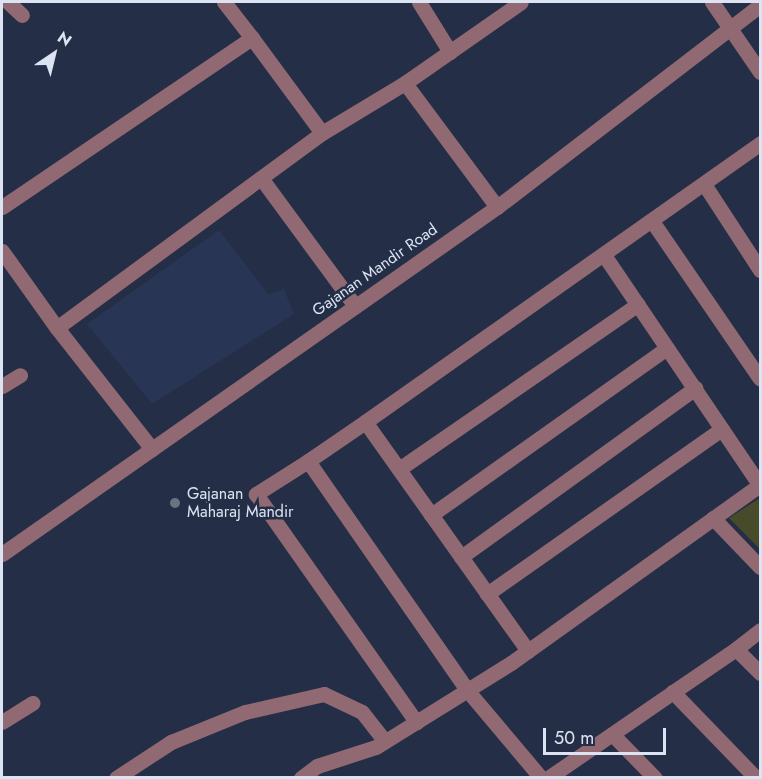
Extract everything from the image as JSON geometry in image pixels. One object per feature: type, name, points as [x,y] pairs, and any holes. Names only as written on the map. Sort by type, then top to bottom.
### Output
[{"type":"street","points":[[8,2],[22,15]]},
{"type":"street","points":[[224,2],[322,134]]},
{"type":"street","points":[[419,2],[450,52]]},
{"type":"street","points":[[57,328],[322,134],[405,83],[521,2]]},
{"type":"street","points":[[712,2],[760,72]]},
{"type":"street","name":"Gajanan Mandir Road","points":[[2,554],[497,207],[760,5]]},
{"type":"street","points":[[2,207],[252,39]]},
{"type":"street","points":[[405,83],[497,207]]},
{"type":"street","points":[[416,722],[256,494],[365,422],[760,143]]},
{"type":"street","points":[[261,178],[355,306]]},
{"type":"street","points":[[704,184],[760,270]]},
{"type":"street","points":[[652,221],[760,379]]},
{"type":"street","points":[[2,251],[57,328],[152,449]]},
{"type":"street","points":[[301,777],[317,766],[385,741],[528,651],[760,485],[604,255]]},
{"type":"street","points":[[399,469],[638,304]]},
{"type":"street","points":[[431,515],[667,348]]},
{"type":"street","points":[[2,386],[20,375]]},
{"type":"street","points":[[461,557],[694,388]]},
{"type":"street","points":[[365,422],[528,651]]},
{"type":"street","points":[[487,594],[722,429]]},
{"type":"street","points":[[308,461],[466,690],[540,777]]},
{"type":"street","points":[[713,518],[760,567]]},
{"type":"street","points":[[548,777],[613,735],[760,630]]},
{"type":"street","points":[[736,649],[760,673]]},
{"type":"street","points":[[674,692],[756,777]]},
{"type":"street","points":[[116,777],[171,742],[245,712],[324,694],[362,712],[385,741]]},
{"type":"street","points":[[2,722],[32,703]]},
{"type":"street","points":[[613,735],[655,777]]},
{"type":"shaded area","points":[[219,230],[268,294],[284,289],[294,314],[152,404],[87,324]]},
{"type":"green space","points":[[760,498],[760,549],[729,518]]},
{"type":"place","name":"Gajanan Maharaj Mandir","points":[[175,503]]}]
